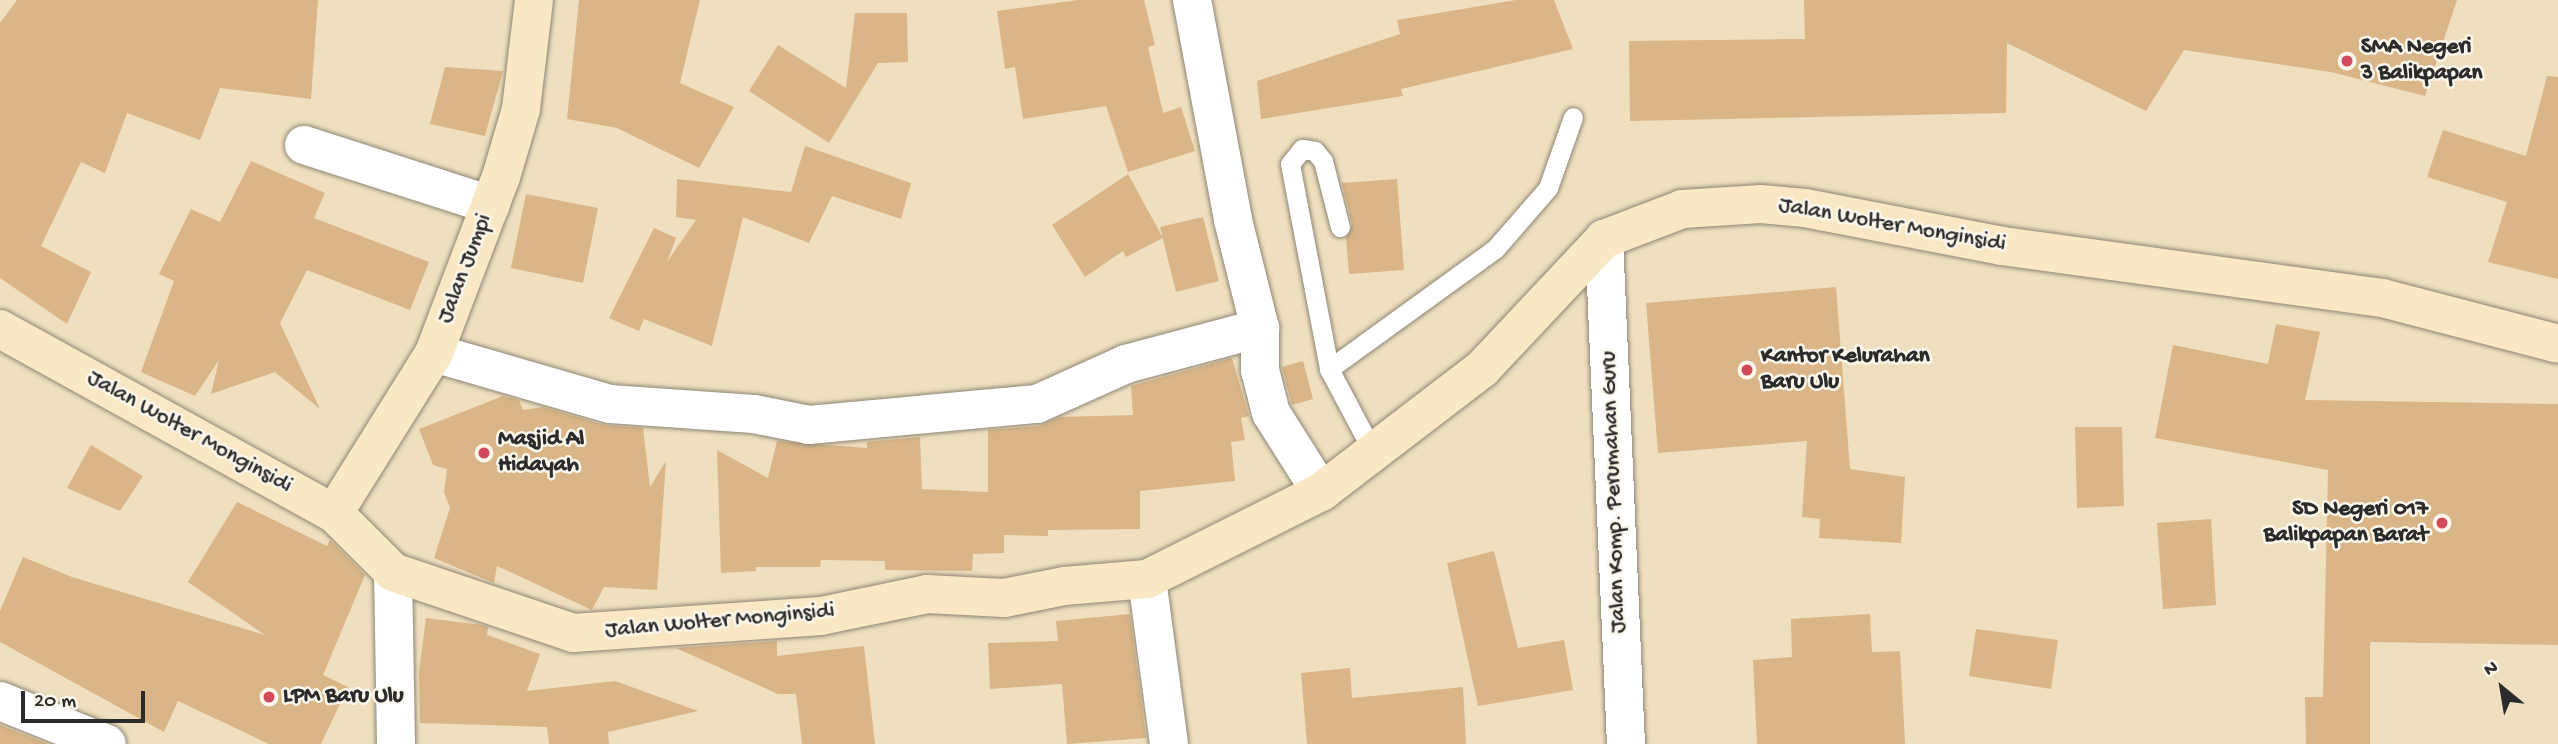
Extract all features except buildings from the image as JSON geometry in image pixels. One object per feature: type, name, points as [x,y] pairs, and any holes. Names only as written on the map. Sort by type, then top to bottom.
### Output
[{"type":"main road","name":"Jalan Jumpi","points":[[334,513],[434,353],[491,205],[521,109],[534,0]]},
{"type":"main road","name":"Jalan Wolter Monginsidi","points":[[0,329],[334,513],[394,572],[573,633],[821,616],[927,594],[1004,598],[1064,586],[1147,579],[1321,492],[1372,450],[1482,369],[1604,239],[1682,209],[1761,204],[1805,208],[2002,246],[2382,298],[2558,344]]},
{"type":"street","points":[[1192,0],[1233,220],[1260,328],[1260,370],[1271,413],[1321,492]]},
{"type":"street","points":[[304,145],[491,205]]},
{"type":"street","name":"Jalan Komp. Perumahan Guru","points":[[1604,239],[1626,744]]},
{"type":"street","points":[[434,353],[610,404],[754,414],[809,425],[1037,404],[1126,364],[1260,328]]},
{"type":"street","points":[[394,572],[396,744]]},
{"type":"street","points":[[1147,579],[1169,744]]},
{"type":"street","points":[[0,701],[107,744]]},
{"type":"lane","points":[[1329,369],[1495,248],[1548,188],[1573,117]]},
{"type":"lane","points":[[1340,227],[1323,161],[1315,150],[1302,149],[1290,164],[1329,369],[1372,450]]},
{"type":"place","name":"SMA Negeri 3 Balikpapan","points":[[2347,61]]},
{"type":"place","name":"Kantor Kelurahan Baru Ulu","points":[[1747,370]]},
{"type":"place","name":"Masjid Al Hidayah","points":[[484,453]]},
{"type":"place","name":"SD Negeri 017 Balikpapan Barat","points":[[2442,523]]},
{"type":"place","name":"LPM Baru Ulu","points":[[269,697]]}]
